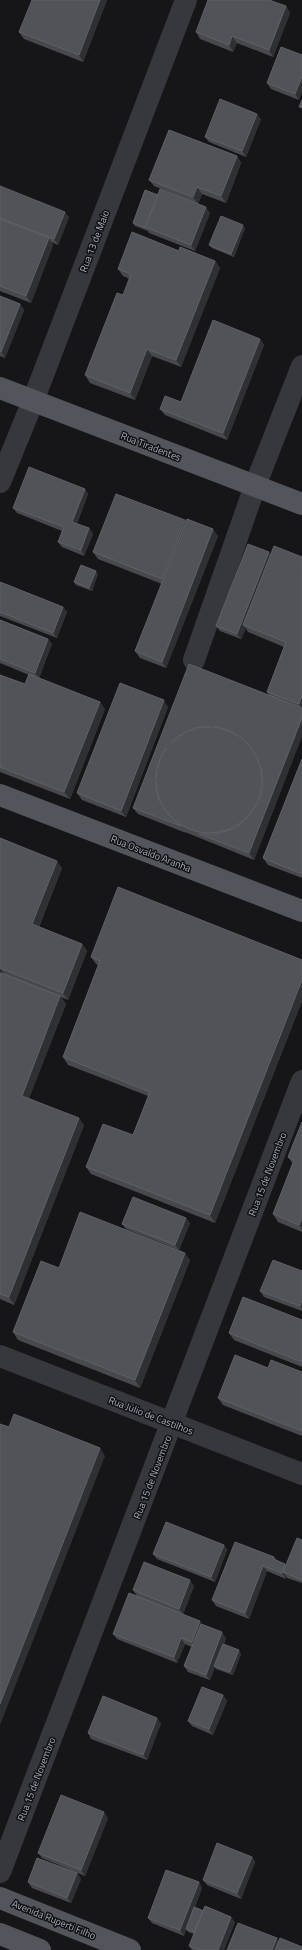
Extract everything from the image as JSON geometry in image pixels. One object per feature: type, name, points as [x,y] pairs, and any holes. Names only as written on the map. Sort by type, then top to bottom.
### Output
[{"type":"main road","name":"Rua Tiradentes","points":[[0,388],[302,504]]},
{"type":"main road","name":"Rua Osvaldo Aranha","points":[[0,795],[302,911]]},
{"type":"main road","name":"Avenida Ruperti Filho","points":[[0,1898],[130,1950]]},
{"type":"main road","points":[[0,1934],[40,1950]]},
{"type":"street","name":"Rua 13 de Maio","points":[[0,482],[33,401],[186,0]]},
{"type":"street","points":[[194,660],[255,486],[302,366]]},
{"type":"street","name":"Rua 15 de Novembro","points":[[0,1872],[173,1423],[302,1081]]},
{"type":"street","name":"Rua Júlio de Castilhos","points":[[0,1356],[302,1474]]},
{"type":"building","points":[[32,0],[100,0],[79,55],[19,32]]},
{"type":"building","points":[[208,0],[269,0],[286,6],[269,50],[232,36],[229,45],[196,32]]},
{"type":"building","points":[[281,47],[302,55],[302,77],[295,94],[267,83]]},
{"type":"building","points":[[220,99],[257,114],[242,151],[205,137]]},
{"type":"building","points":[[302,100],[302,108],[299,107]]},
{"type":"building","points":[[169,130],[237,156],[221,196],[197,187],[193,197],[149,180]]},
{"type":"building","points":[[0,186],[65,212],[54,239],[0,218]]},
{"type":"building","points":[[160,189],[206,207],[191,245],[145,227]]},
{"type":"building","points":[[145,190],[158,195],[145,227],[146,228],[133,223]]},
{"type":"building","points":[[221,216],[243,225],[231,254],[209,245]]},
{"type":"building","points":[[0,219],[49,238],[26,296],[0,286]]},
{"type":"building","points":[[132,232],[179,251],[180,247],[215,261],[176,360],[147,349],[130,393],[85,375],[117,293],[123,295],[131,274],[118,269]]},
{"type":"building","points":[[0,296],[20,304],[1,352],[0,351]]},
{"type":"building","points":[[213,320],[260,339],[223,433],[160,409],[165,396],[181,402]]},
{"type":"building","points":[[29,467],[85,489],[72,522],[89,528],[81,550],[58,542],[64,527],[13,508]]},
{"type":"building","points":[[116,494],[185,520],[162,579],[93,552]]},
{"type":"building","points":[[187,519],[213,529],[162,662],[135,651]]},
{"type":"building","points":[[248,544],[269,552],[237,634],[216,626]]},
{"type":"building","points":[[274,546],[302,557],[302,696],[299,704],[267,692],[286,642],[243,625]]},
{"type":"building","points":[[81,565],[96,571],[89,588],[74,582]]},
{"type":"building","points":[[0,582],[63,607],[53,633],[0,612]]},
{"type":"building","points":[[0,620],[48,639],[35,673],[0,659]]},
{"type":"building","points":[[189,664],[302,708],[302,718],[249,853],[199,834],[217,834],[235,828],[249,816],[259,801],[263,785],[261,768],[254,752],[243,739],[228,730],[212,726],[195,728],[180,735],[167,746],[159,761],[155,779],[158,798],[168,814],[181,826],[133,808]]},
{"type":"building","points":[[29,674],[100,702],[64,792],[0,767],[0,675],[25,684]]},
{"type":"building","points":[[120,683],[164,700],[121,811],[77,793]]},
{"type":"building","points":[[209,727],[229,731],[246,743],[258,760],[262,780],[258,800],[246,817],[229,829],[209,833],[189,829],[172,817],[160,800],[156,780],[160,760],[172,743],[189,731]]},
{"type":"building","points":[[302,759],[302,874],[263,858]]},
{"type":"building","points":[[0,838],[57,861],[32,924],[82,944],[63,993],[0,968]]},
{"type":"building","points":[[118,887],[302,960],[302,980],[210,1215],[86,1167],[103,1124],[133,1135],[150,1092],[63,1057],[100,961],[91,957]]},
{"type":"building","points":[[1,973],[60,996],[22,1096],[79,1118],[9,1297],[0,1294]]},
{"type":"building","points":[[302,1122],[302,1217],[299,1225],[273,1214],[294,1160],[288,1157]]},
{"type":"building","points":[[133,1197],[186,1218],[175,1245],[122,1224]]},
{"type":"building","points":[[80,1212],[185,1253],[135,1380],[13,1332],[41,1261],[59,1268]]},
{"type":"building","points":[[273,1260],[302,1271],[302,1301],[300,1306],[260,1291]]},
{"type":"building","points":[[243,1297],[302,1320],[302,1362],[229,1333]]},
{"type":"building","points":[[235,1355],[268,1368],[271,1360],[302,1372],[302,1431],[218,1398]]},
{"type":"building","points":[[14,1414],[100,1448],[0,1704],[0,1424],[9,1427]]},
{"type":"building","points":[[166,1522],[224,1545],[211,1577],[153,1554]]},
{"type":"building","points":[[297,1538],[302,1540],[302,1580],[283,1572]]},
{"type":"building","points":[[235,1542],[274,1557],[273,1559],[285,1564],[282,1573],[263,1566],[245,1613],[212,1600]]},
{"type":"building","points":[[144,1562],[190,1580],[179,1609],[133,1590]]},
{"type":"building","points":[[129,1593],[200,1621],[192,1642],[181,1638],[174,1657],[113,1634]]},
{"type":"building","points":[[201,1624],[222,1632],[206,1675],[184,1666]]},
{"type":"building","points":[[223,1644],[239,1650],[230,1672],[214,1666]]},
{"type":"building","points":[[202,1687],[223,1695],[209,1729],[188,1721]]},
{"type":"building","points":[[103,1696],[157,1718],[143,1755],[88,1733]]},
{"type":"building","points":[[61,1795],[104,1812],[81,1870],[38,1853]]},
{"type":"building","points":[[217,1843],[252,1857],[237,1893],[203,1880]]},
{"type":"building","points":[[37,1858],[77,1873],[67,1898],[28,1882]]},
{"type":"building","points":[[166,1870],[199,1882],[180,1930],[148,1918]]},
{"type":"building","points":[[205,1906],[231,1917],[218,1950],[200,1950],[189,1946]]},
{"type":"building","points":[[194,1907],[203,1911],[194,1932],[186,1929]]},
{"type":"building","points":[[238,1923],[277,1938],[272,1950],[227,1950]]},
{"type":"building","points":[[280,1938],[302,1947],[302,1950],[275,1950]]}]
